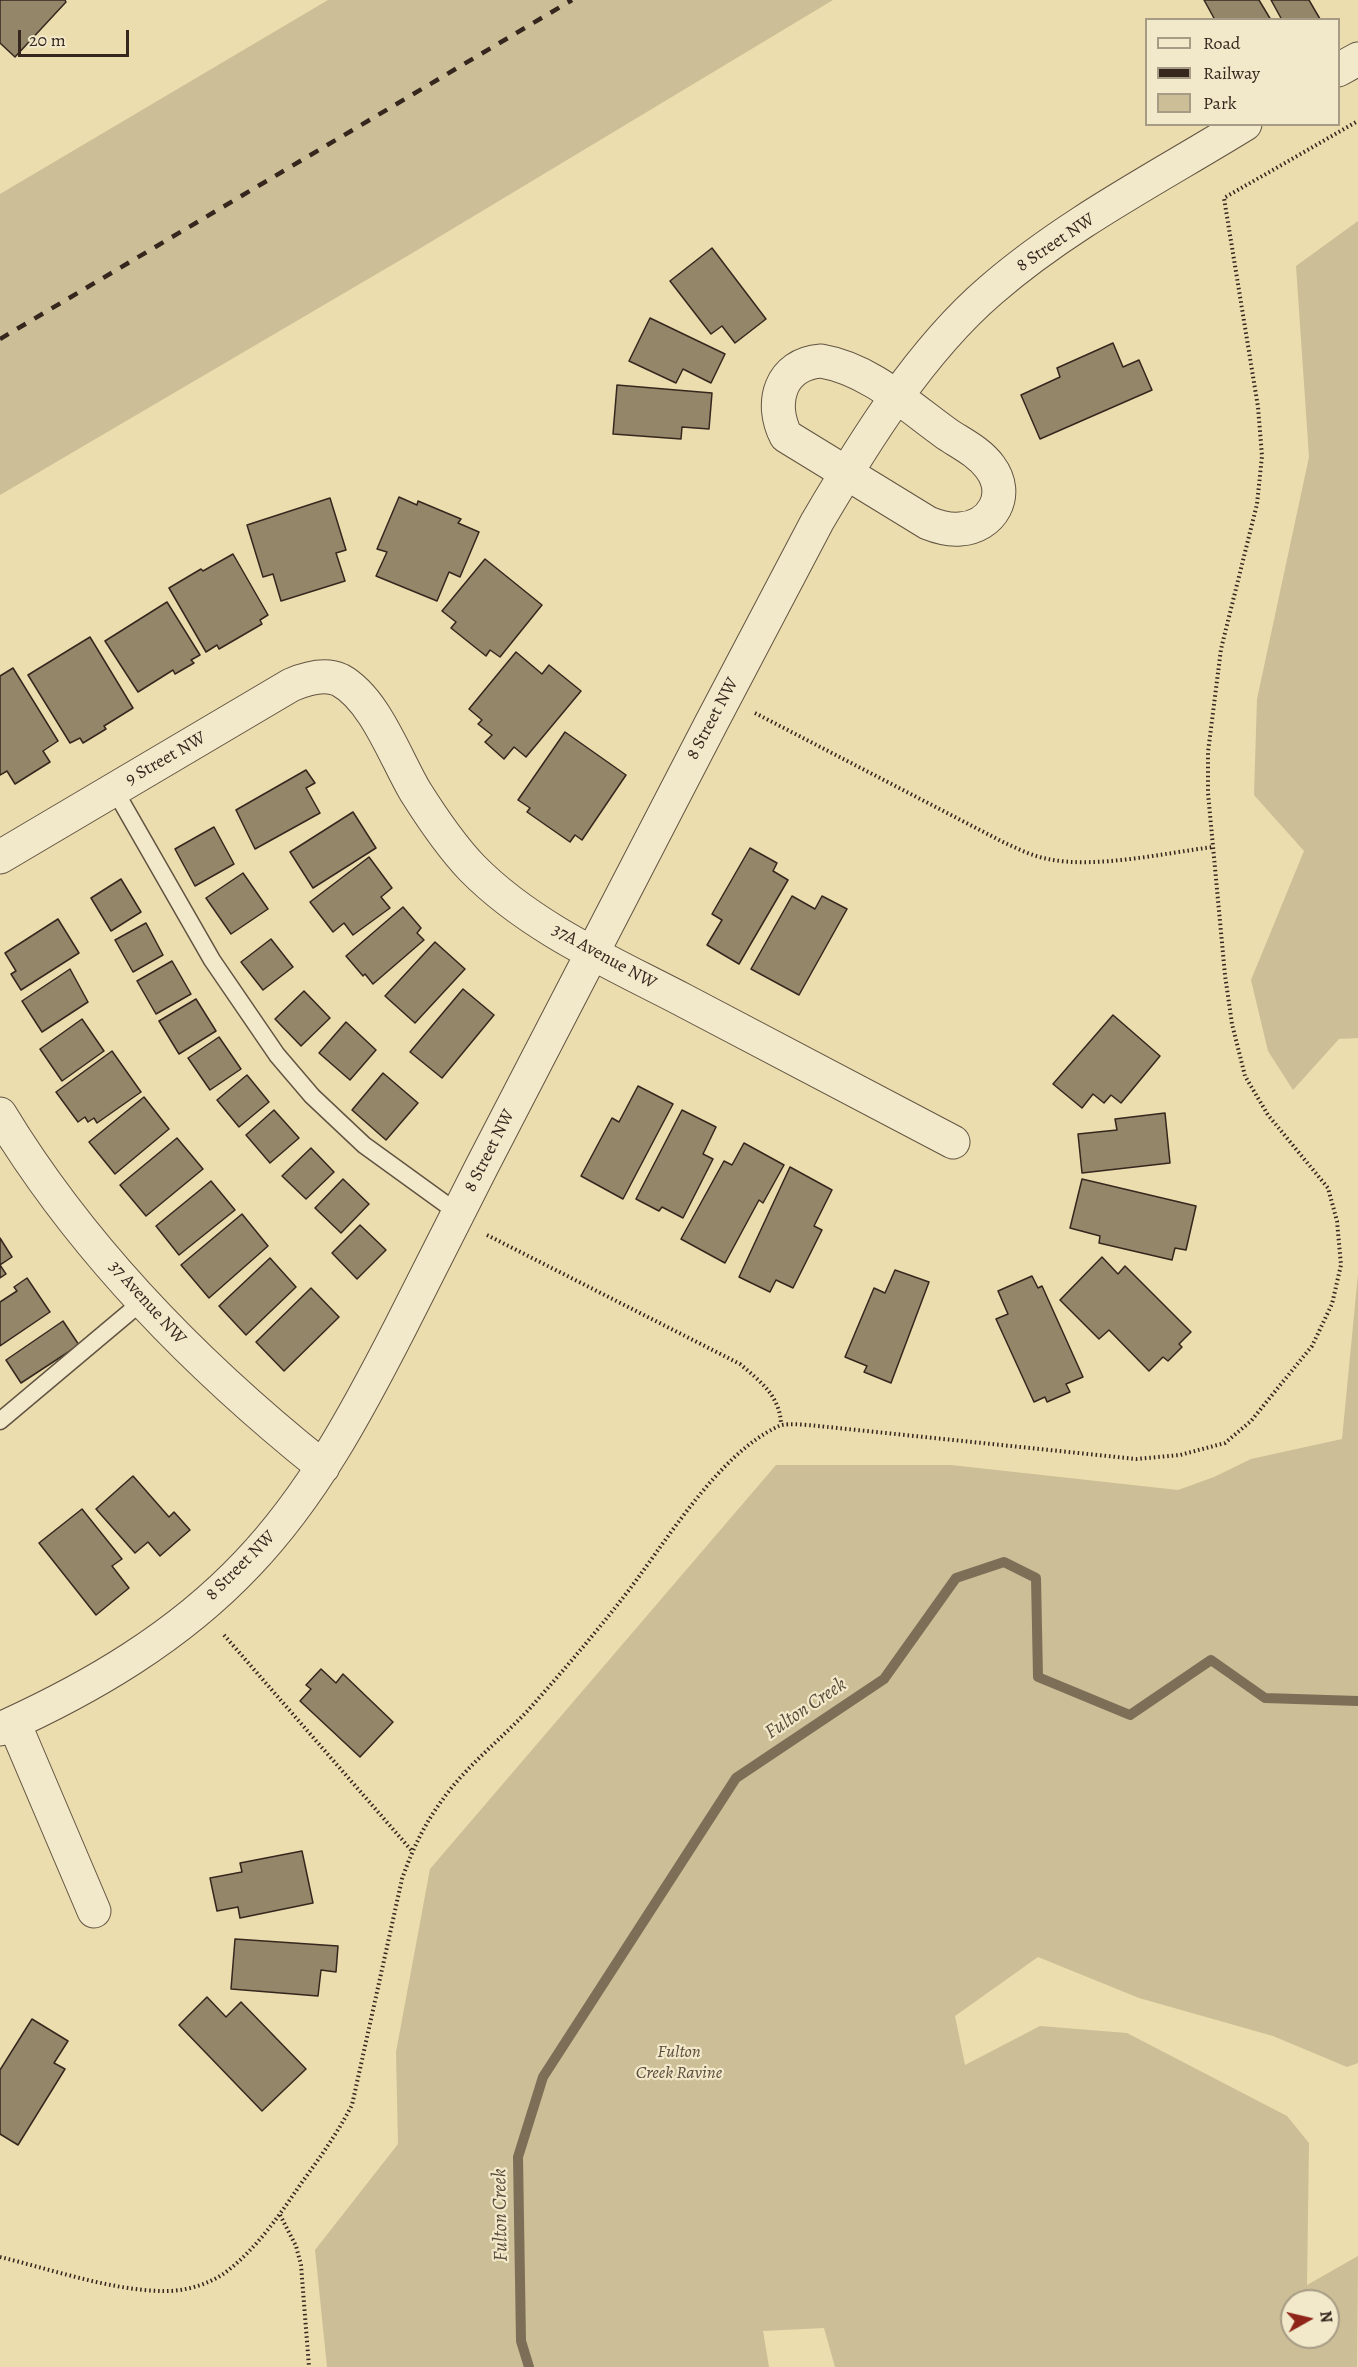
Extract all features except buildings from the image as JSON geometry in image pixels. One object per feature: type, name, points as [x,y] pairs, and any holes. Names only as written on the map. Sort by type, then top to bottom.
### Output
[{"type":"street","points":[[1340,69],[1358,59]]},
{"type":"street","name":"8 Street NW","points":[[94,1911],[7,1726],[79,1692],[122,1667],[199,1608],[248,1563],[286,1520],[323,1467],[366,1395],[592,952],[817,522],[846,474],[898,398],[949,333],[988,292],[1020,266],[1053,242],[1242,126]]},
{"type":"street","points":[[821,361],[839,364],[870,379],[974,450],[990,467],[997,480],[999,495],[997,507],[989,518],[977,525],[960,530],[943,528],[928,523],[846,474],[786,436],[783,429],[778,410],[780,391],[791,371],[807,362],[821,361]]},
{"type":"street","name":"9 Street NW","points":[[0,857],[291,685],[320,677],[337,679]]},
{"type":"street","name":"37A Avenue NW","points":[[337,679],[361,696],[372,710],[398,760],[434,820],[472,868],[523,911],[592,952],[953,1142]]},
{"type":"street","name":"37 Avenue NW","points":[[0,1114],[62,1205],[191,1352],[323,1467]]},
{"type":"lane","points":[[114,789],[212,960],[277,1055],[312,1096],[364,1145],[458,1213]]},
{"type":"lane","points":[[0,1421],[144,1300]]},
{"type":"path","points":[[0,2257],[130,2288],[163,2291],[197,2287],[225,2273],[241,2258],[280,2215],[338,2133],[352,2104],[375,2007],[394,1910],[412,1851],[443,1798],[480,1757],[530,1708],[613,1610],[712,1479],[758,1439],[781,1424],[1136,1459],[1180,1455],[1225,1443],[1251,1421],[1312,1346],[1332,1304],[1341,1265],[1337,1221],[1328,1188],[1268,1115],[1245,1076],[1232,1024],[1225,975],[1208,793],[1208,752],[1221,649],[1257,504],[1262,456],[1258,406],[1224,198],[1358,121]]},
{"type":"path","points":[[724,697],[1027,853],[1049,860],[1094,862],[1214,847]]},
{"type":"path","points":[[458,1213],[488,1235],[740,1364],[761,1382],[775,1399],[780,1412],[781,1424]]},
{"type":"path","points":[[199,1608],[412,1851]]},
{"type":"path","points":[[280,2215],[296,2246],[301,2265],[309,2367]]},
{"type":"green space","points":[[328,0],[833,0],[409,255],[0,495],[0,194]]},
{"type":"green space","points":[[1358,221],[1358,1038],[1339,1039],[1293,1090],[1268,1051],[1251,980],[1304,851],[1254,795],[1257,699],[1309,457],[1296,266]]},
{"type":"green space","name":"Fulton Creek Ravine","points":[[1358,1274],[1358,2063],[1347,2067],[1273,2036],[1139,1998],[1038,1957],[955,2016],[965,2065],[1040,2026],[1127,2033],[1287,2116],[1309,2143],[1307,2285],[1358,2256],[1357,2367],[835,2367],[824,2328],[763,2331],[769,2367],[327,2367],[315,2250],[398,2144],[396,2052],[430,1869],[776,1465],[951,1465],[1178,1490],[1214,1477],[1251,1459],[1342,1439]]},
{"type":"waterway","name":"Fulton Creek","points":[[529,2367],[521,2341],[518,2157],[543,2077],[736,1778],[884,1679],[956,1578],[1004,1562],[1036,1578],[1038,1677],[1130,1715],[1211,1660],[1265,1698],[1358,1701]]},
{"type":"railway","points":[[0,339],[572,0]]}]
